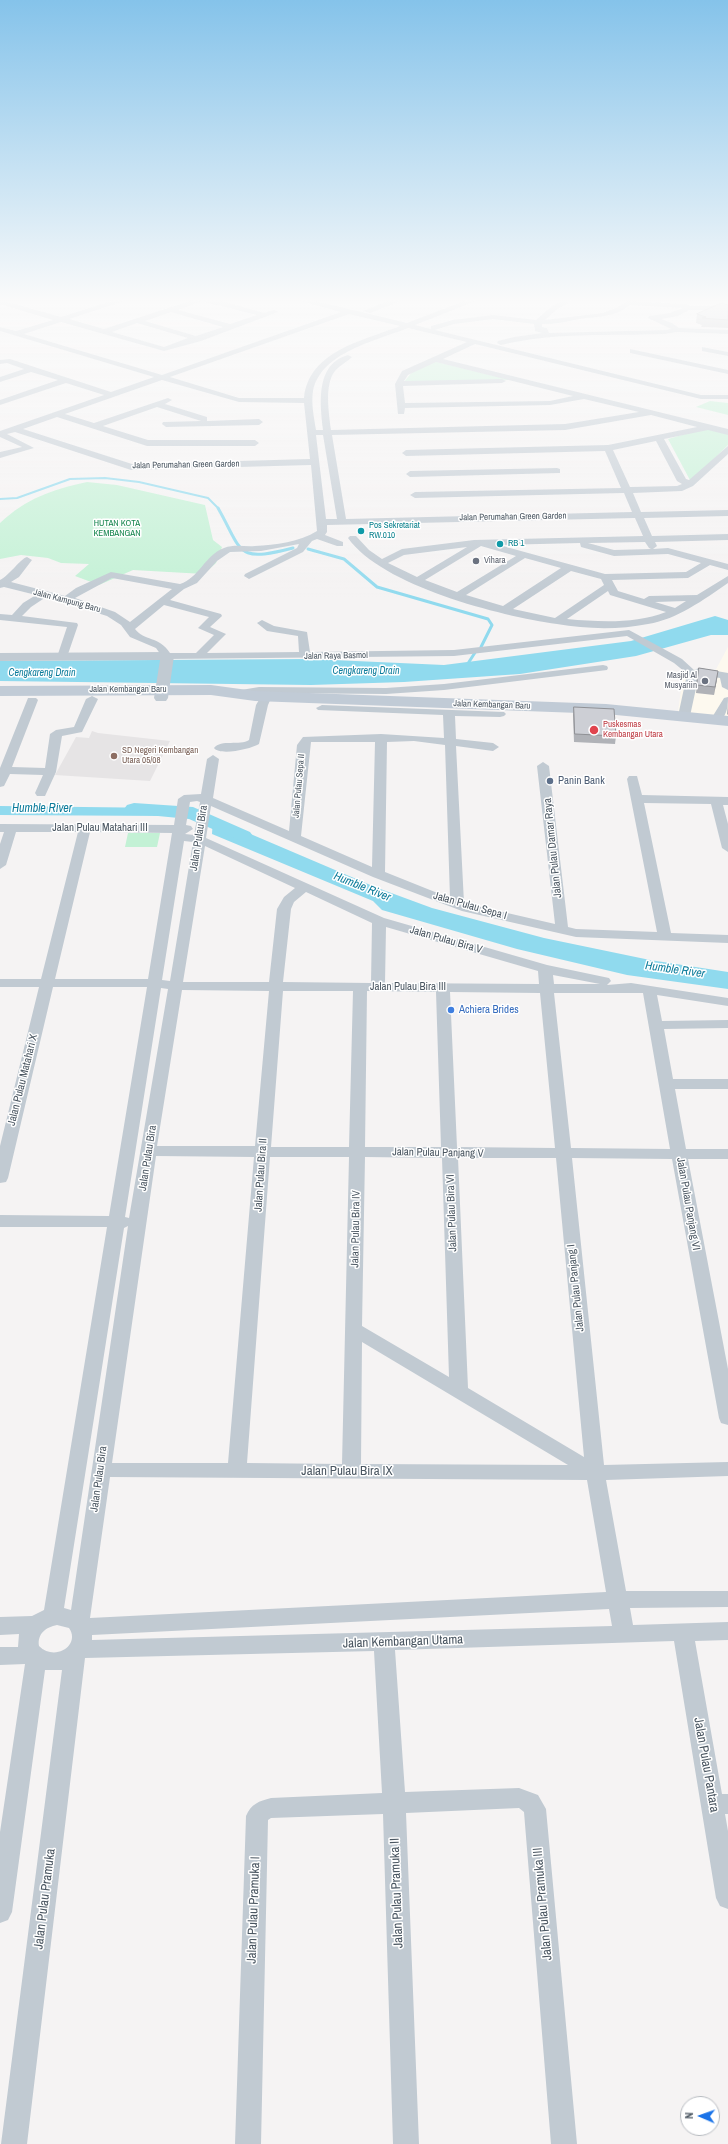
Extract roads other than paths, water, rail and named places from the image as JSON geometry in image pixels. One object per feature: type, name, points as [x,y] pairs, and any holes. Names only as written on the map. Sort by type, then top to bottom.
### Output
[{"type":"main road","name":"Jalan Kembangan Baru","points":[[0,691],[211,690],[261,696],[606,709],[723,720]]},
{"type":"main road","name":"Jalan Kembangan Baru","points":[[0,700],[92,699],[162,691],[234,698],[261,696]]},
{"type":"street","points":[[0,434],[97,400]]},
{"type":"street","points":[[95,426],[168,400]]},
{"type":"street","points":[[242,400],[308,401],[322,522],[322,532],[313,537],[300,550],[249,576]]},
{"type":"street","points":[[325,400],[328,432],[342,522]]},
{"type":"street","points":[[400,400],[401,409],[550,403],[564,400]]},
{"type":"street","points":[[600,400],[698,424],[709,423],[728,432]]},
{"type":"street","name":"Jalan Perumahan Green Garden","points":[[156,404],[216,423],[255,442]]},
{"type":"street","points":[[408,463],[565,427],[651,413]]},
{"type":"street","name":"Jalan Perumahan Green Garden","points":[[57,414],[148,444],[239,433],[259,422]]},
{"type":"street","name":"Jalan Perumahan Green Garden","points":[[155,428],[190,415]]},
{"type":"street","name":"Jalan Perumahan Green Garden","points":[[166,424],[216,423]]},
{"type":"street","points":[[408,463],[557,471],[608,448],[659,438],[709,423]]},
{"type":"street","name":"Jalan Perumahan Green Garden","points":[[16,429],[131,467],[314,462]]},
{"type":"street","points":[[311,433],[328,432],[408,463],[557,471],[626,491],[679,489],[690,484],[728,449]]},
{"type":"street","points":[[0,434],[30,448],[0,455]]},
{"type":"street","points":[[659,438],[682,481],[690,484]]},
{"type":"street","points":[[608,448],[636,514],[654,550]]},
{"type":"street","points":[[408,463],[557,471]]},
{"type":"street","points":[[408,463],[417,506]]},
{"type":"street","name":"Jalan Perumahan Green Garden","points":[[322,522],[728,512]]},
{"type":"street","points":[[129,628],[180,587],[190,584],[213,559],[226,551],[233,549],[263,548],[313,537],[340,544]]},
{"type":"street","points":[[701,537],[728,544]]},
{"type":"street","points":[[381,564],[394,555],[418,549],[480,542],[728,537]]},
{"type":"street","points":[[353,538],[358,547],[381,564],[417,581],[506,609],[557,621],[622,624],[649,620],[675,611],[728,579]]},
{"type":"street","points":[[416,538],[418,549]]},
{"type":"street","points":[[566,541],[614,553],[651,553],[654,550],[668,552],[728,567]]},
{"type":"street","points":[[417,581],[480,542],[570,567],[607,582],[688,575],[709,562]]},
{"type":"street","points":[[418,549],[430,555],[451,561]]},
{"type":"street","points":[[459,595],[524,555]]},
{"type":"street","points":[[1,584],[15,575],[27,560]]},
{"type":"street","points":[[506,609],[570,567]]},
{"type":"street","points":[[67,599],[80,590],[111,575],[180,587]]},
{"type":"street","points":[[27,590],[41,581]]},
{"type":"street","points":[[607,582],[614,593],[675,611]]},
{"type":"street","points":[[557,621],[607,582]]},
{"type":"street","name":"Jalan Kampung Baru","points":[[1,584],[67,599],[111,614],[129,628],[134,635],[160,646],[167,657]]},
{"type":"street","points":[[14,619],[27,605],[58,586]]},
{"type":"street","points":[[633,599],[698,598]]},
{"type":"street","points":[[162,601],[217,616],[203,628],[221,634],[203,650],[199,656]]},
{"type":"street","points":[[0,617],[73,625],[62,657]]},
{"type":"street","points":[[262,623],[271,629],[303,634],[305,656]]},
{"type":"street","name":"Jalan Raya Basmol","points":[[0,657],[404,655],[478,651],[629,632],[690,671]]},
{"type":"street","points":[[162,691],[167,657]]},
{"type":"street","points":[[239,693],[259,690],[386,691],[444,687],[603,668]]},
{"type":"street","points":[[684,716],[692,679],[690,671],[702,671],[725,676],[728,687]]},
{"type":"street","points":[[220,748],[248,746],[255,742],[262,705],[261,696]]},
{"type":"street","points":[[41,793],[50,772],[56,734],[60,732],[78,730],[92,699]]},
{"type":"street","points":[[0,783],[32,700]]},
{"type":"street","points":[[723,720],[728,700]]},
{"type":"street","points":[[322,708],[500,714]]},
{"type":"street","points":[[450,712],[457,905]]},
{"type":"street","points":[[378,874],[381,737],[451,742],[493,747]]},
{"type":"street","name":"Jalan Pulau Sepa II","points":[[295,837],[304,742],[313,738],[381,737]]},
{"type":"street","points":[[205,802],[213,758]]},
{"type":"street","name":"Jalan Pulau Damar Raya","points":[[543,766],[562,930]]},
{"type":"street","points":[[5,770],[50,772]]},
{"type":"street","points":[[633,779],[665,937]]},
{"type":"street","name":"Jalan Pulau Bira","points":[[44,1621],[115,1222],[178,828],[184,799],[192,796],[205,802],[100,1470],[80,1625]]},
{"type":"street","points":[[637,798],[722,801],[728,848]]},
{"type":"street","name":"Jalan Pulau Sepa I","points":[[205,802],[295,837],[378,874],[457,905],[562,930],[589,934],[728,939]]},
{"type":"street","points":[[0,865],[6,828]]},
{"type":"street","name":"Jalan Pulau Matahari III","points":[[6,828],[178,828]]},
{"type":"street","name":"Jalan Pulau Matahari X","points":[[0,1178],[85,828]]},
{"type":"street","name":"Jalan Pulau Bira V","points":[[178,828],[201,829],[304,887],[379,920],[545,969],[644,989],[728,1002]]},
{"type":"street","name":"Jalan Pulau Bira II","points":[[237,1471],[262,1152],[284,909],[289,900],[304,887]]},
{"type":"street","points":[[378,987],[379,920]]},
{"type":"street","name":"Jalan Pulau Panjang I","points":[[545,969],[594,1473],[616,1600],[624,1634]]},
{"type":"street","points":[[0,982],[154,984],[176,986]]},
{"type":"street","name":"Jalan Pulau Bira III","points":[[176,986],[644,989]]},
{"type":"street","name":"Jalan Pulau Bira IV","points":[[351,1472],[360,987]]},
{"type":"street","name":"Jalan Pulau Bira VI","points":[[443,987],[460,1391]]},
{"type":"street","name":"Jalan Pulau Panjang VI","points":[[644,989],[656,1025],[728,1418]]},
{"type":"street","points":[[656,1025],[728,1024]]},
{"type":"street","points":[[666,1084],[728,1084]]},
{"type":"street","name":"Jalan Pulau Panjang V","points":[[149,1151],[728,1154]]},
{"type":"street","points":[[0,1221],[138,1222]]},
{"type":"street","points":[[354,1330],[460,1391],[594,1473],[728,1469]]},
{"type":"street","name":"Jalan Pulau Bira IX","points":[[100,1470],[594,1473]]},
{"type":"street","points":[[0,1626],[67,1617],[80,1625],[616,1600],[728,1599]]},
{"type":"street","points":[[0,1912],[35,1656],[30,1650],[28,1638],[44,1621]]},
{"type":"street","points":[[0,1656],[35,1656],[51,1662],[60,1662],[77,1651],[83,1638],[80,1625]]},
{"type":"street","name":"Jalan Kembangan Utama","points":[[77,1651],[683,1631],[728,1631]]},
{"type":"street","name":"Jalan Pulau Pantara","points":[[683,1631],[720,1804],[728,1898]]},
{"type":"street","name":"Jalan Pulau Pramuka II","points":[[384,1642],[394,1802],[406,2144]]},
{"type":"street","name":"Jalan Pulau Pramuka","points":[[14,2144],[77,1651]]},
{"type":"street","name":"Jalan Pulau Pramuka III","points":[[394,1802],[519,1798],[530,1802],[535,1809],[564,2144]]},
{"type":"street","name":"Jalan Pulau Pramuka I","points":[[248,2144],[257,1816],[263,1810],[272,1808],[394,1802]]},
{"type":"water","name":"Cengkareng Drain","points":[[715,616],[728,620],[728,635],[711,635],[636,656],[520,674],[404,682],[311,685],[0,681],[0,661],[311,659],[444,665],[631,641]]},
{"type":"water","points":[[0,806],[167,808],[167,816],[0,815]]},
{"type":"water","points":[[213,818],[375,887],[432,908],[544,938],[650,960],[728,972],[728,989],[627,975],[517,949],[382,910],[373,901],[212,834]]},
{"type":"waterway","points":[[0,499],[17,498],[70,479],[105,478],[139,482],[208,498],[218,508]]},
{"type":"waterway","points":[[218,508],[237,544],[250,554],[260,554],[293,548]]},
{"type":"waterway","points":[[308,549],[344,559],[377,587],[488,619],[492,625],[481,647],[483,650],[476,651],[467,665]]},
{"type":"waterway","name":"Humble River","points":[[134,809],[193,813],[243,836]]},
{"type":"place","name":"Pos Sekretariat RW.010","points":[[361,531]]},
{"type":"place","name":"RB 1","points":[[500,544]]},
{"type":"place","name":"Vihara","points":[[476,561]]},
{"type":"place","name":"Masjid Al Musyariin","points":[[705,681]]},
{"type":"place","name":"Puskesmas Kembangan Utara","points":[[594,730]]},
{"type":"place","name":"SD Negeri Kembangan Utara 05/08","points":[[114,756]]},
{"type":"place","name":"Panin Bank","points":[[550,781]]},
{"type":"place","name":"Achiera Brides","points":[[451,1010]]},
{"type":"park label","name":"HUTAN KOTA KEMBANGAN","points":[[117,530]]}]
